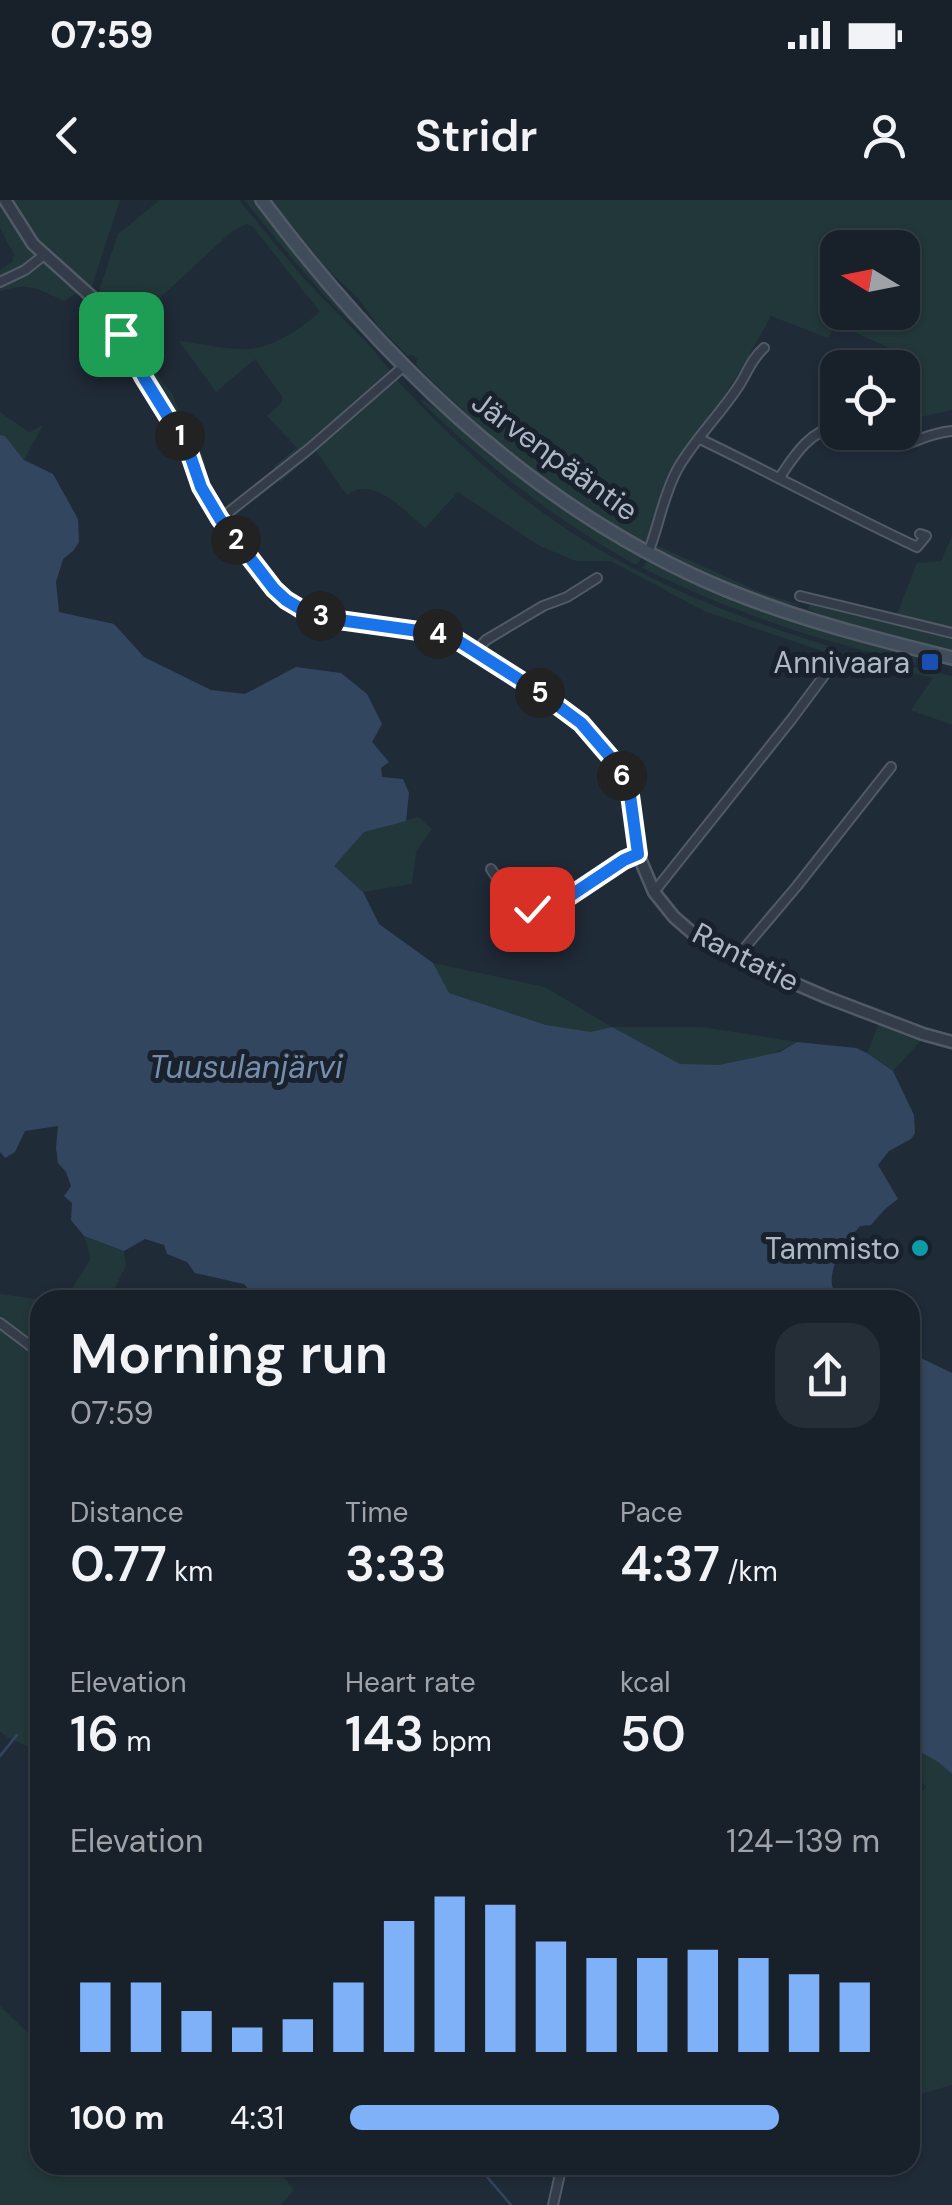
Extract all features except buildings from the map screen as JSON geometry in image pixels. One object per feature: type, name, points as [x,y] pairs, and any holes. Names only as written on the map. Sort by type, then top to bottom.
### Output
[{"type":"main road","name":"Järvenpääntie","points":[[262,200],[404,367],[448,410],[578,510],[648,552],[725,589],[800,616],[952,658]]},
{"type":"street","name":"Rantatie","points":[[5,200],[44,255],[93,298],[121,334],[188,449],[201,487],[220,519],[286,600],[306,612],[433,633],[476,651],[581,723],[618,766],[630,795],[638,854],[654,892],[674,917],[697,936],[859,1010],[952,1042]]},
{"type":"street","points":[[0,282],[44,255]]},
{"type":"street","points":[[648,552],[678,467],[764,348]]},
{"type":"street","points":[[220,519],[404,367]]},
{"type":"street","points":[[920,439],[952,431]]},
{"type":"street","points":[[780,477],[795,454],[820,432]]},
{"type":"street","points":[[700,439],[917,547],[926,536],[920,534]]},
{"type":"street","points":[[476,651],[486,640],[596,578]]},
{"type":"street","points":[[800,596],[952,633]]},
{"type":"street","points":[[654,892],[836,661]]},
{"type":"street","points":[[737,957],[891,767]]},
{"type":"street","points":[[491,869],[520,902],[541,909],[558,904],[638,854]]},
{"type":"street","points":[[0,1323],[30,1346]]},
{"type":"street","points":[[553,2205],[560,2175]]},
{"type":"green space","points":[[10,200],[120,200],[91,289],[30,235]]},
{"type":"green space","points":[[160,200],[239,200],[305,280],[390,371],[371,390],[396,379],[484,466],[576,535],[685,593],[761,624],[839,649],[837,656],[704,611],[611,561],[576,561],[540,546],[458,492],[425,528],[378,492],[357,490],[347,495],[316,451],[280,482],[274,466],[297,448],[267,416],[283,398],[255,359],[216,392],[179,341],[251,349],[288,335],[320,312],[247,224],[232,231],[162,296],[141,325],[148,355],[172,393],[206,466],[191,476],[179,445],[121,346],[129,338],[98,294],[118,234]]},
{"type":"green space","points":[[244,200],[257,200],[369,339],[319,290]]},
{"type":"green space","points":[[271,200],[952,200],[952,410],[920,417],[920,350],[894,350],[849,330],[920,330],[920,230],[820,230],[820,330],[833,330],[828,338],[771,316],[723,397],[673,467],[648,541],[643,543],[580,505],[495,440],[416,365],[413,355],[408,356],[379,327],[357,297],[329,271]]},
{"type":"green space","points":[[0,204],[32,251],[78,292],[64,301],[33,288],[0,291],[0,270],[12,262],[14,255],[0,228]]},
{"type":"green space","points":[[422,399],[561,507],[643,556],[638,564],[522,490],[447,426]]},
{"type":"green space","points":[[0,412],[29,432],[43,425],[24,460],[0,435]]},
{"type":"green space","points":[[952,536],[952,628],[897,614],[917,563],[941,561]]},
{"type":"green space","points":[[656,545],[762,593],[801,605],[767,599],[729,585],[660,552]]},
{"type":"green space","points":[[647,559],[759,609],[887,647],[916,661],[844,645],[742,612],[643,568]]},
{"type":"green space","points":[[810,602],[952,636],[952,651],[835,621],[808,609]]},
{"type":"green space","points":[[845,651],[952,676],[952,725],[911,710],[933,678],[841,656]]},
{"type":"green space","points":[[418,817],[432,829],[416,852],[412,884],[363,892],[333,866],[364,831]]},
{"type":"green space","points":[[433,963],[545,987],[612,1027],[591,1033],[546,1025],[449,993]]},
{"type":"green space","points":[[881,1018],[925,1036],[893,1071],[867,1053]]},
{"type":"green space","points":[[612,1027],[701,1027],[797,1042],[741,1062],[695,1066],[667,1058]]},
{"type":"green space","points":[[84,1236],[124,1251],[126,1265],[114,1290],[71,1290],[91,1258]]},
{"type":"green space","points":[[0,1294],[30,1298],[30,1747],[0,1731]]},
{"type":"green space","points":[[920,1752],[952,1774],[952,2085],[920,2094],[920,1792],[926,1787],[920,1781]]},
{"type":"green space","points":[[0,2006],[30,2035],[30,2175],[282,2175],[294,2190],[281,2205],[0,2205]]},
{"type":"water","name":"Tuusulanjärvi","points":[[0,435],[24,460],[53,474],[78,519],[79,542],[63,559],[56,582],[59,612],[114,624],[144,657],[211,690],[245,694],[296,667],[341,673],[367,694],[382,724],[372,742],[389,762],[381,768],[382,777],[403,779],[409,793],[406,821],[364,832],[334,866],[363,892],[379,924],[433,963],[449,993],[546,1025],[591,1032],[612,1027],[680,1064],[719,1065],[780,1052],[797,1042],[856,1048],[893,1071],[914,1115],[915,1133],[889,1151],[878,1165],[898,1199],[871,1225],[860,1226],[840,1253],[833,1269],[834,1290],[249,1290],[244,1284],[195,1273],[187,1262],[167,1254],[164,1245],[145,1239],[124,1251],[84,1236],[71,1220],[72,1203],[64,1196],[71,1186],[58,1163],[58,1126],[25,1131],[15,1152],[5,1158],[0,1152]]},
{"type":"water","points":[[920,1357],[952,1373],[952,1774],[920,1752]]},
{"type":"waterway","points":[[0,1756],[17,1735]]},
{"type":"waterway","points":[[486,2175],[511,2205]]},
{"type":"place","name":"Annivaara","points":[[930,662]]},
{"type":"place","name":"Tammisto","points":[[920,1248]]},
{"type":"route","points":[[121,334],[188,449],[201,487],[220,519],[286,600],[306,612],[326,617],[457,640],[581,723],[618,766],[630,795],[638,854],[558,904],[532,909]]}]
